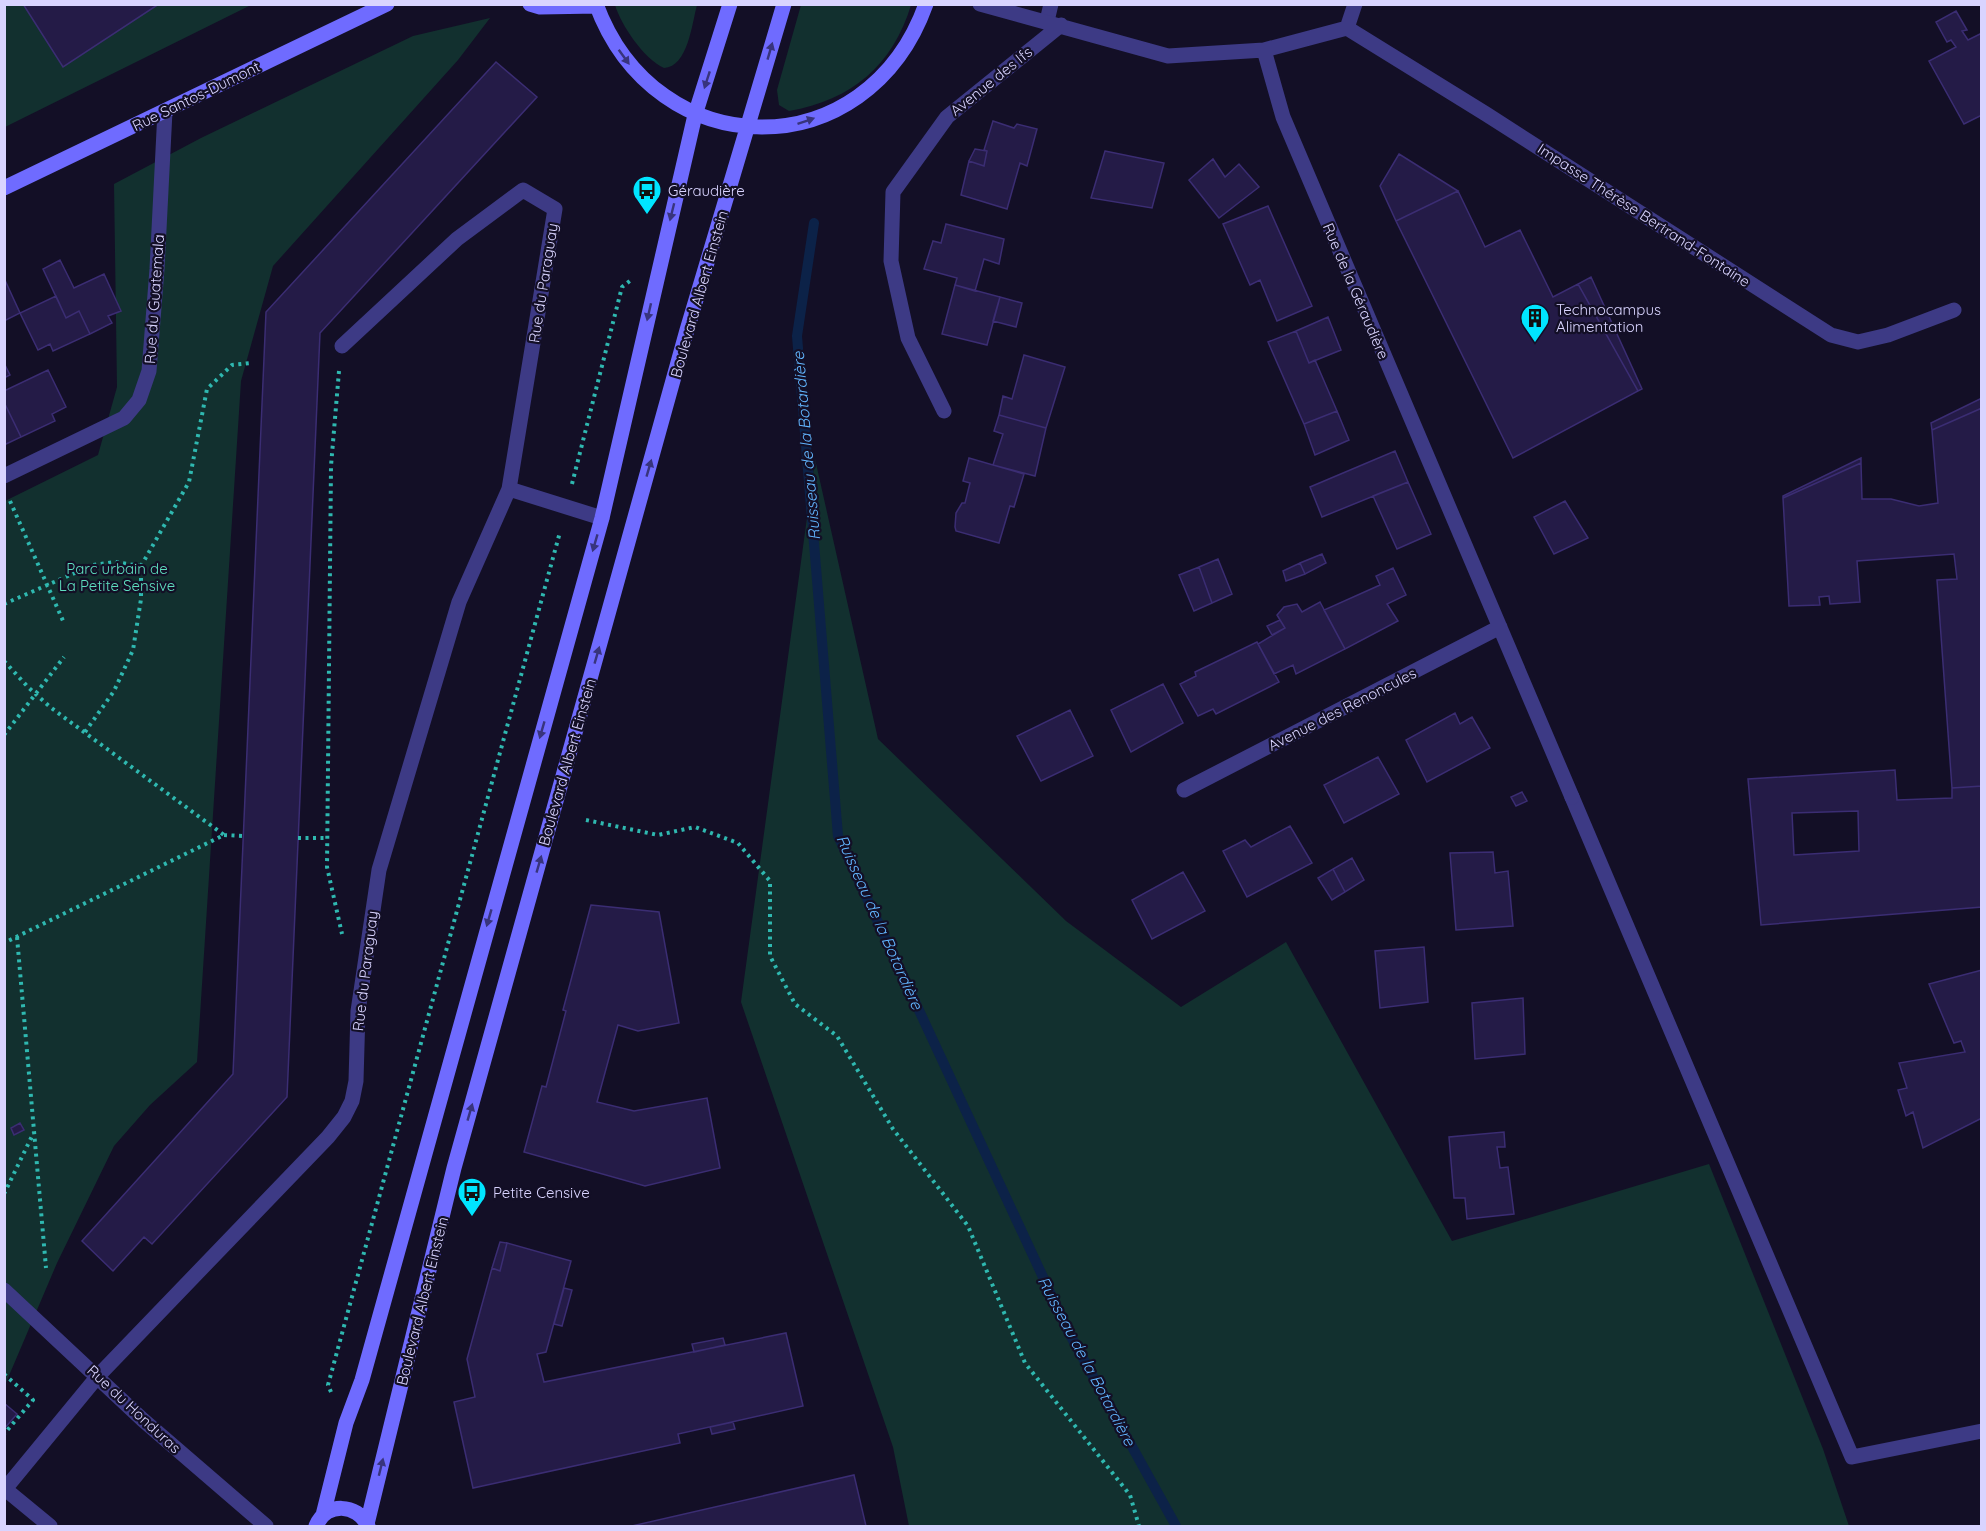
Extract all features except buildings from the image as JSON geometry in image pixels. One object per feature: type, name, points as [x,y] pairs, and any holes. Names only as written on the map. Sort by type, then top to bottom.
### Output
[{"type":"main road","name":"Rue Santos-Dumont","points":[[4,188],[387,4]]},
{"type":"main road","points":[[530,4],[540,7],[597,5],[608,33],[625,60],[661,95],[695,115],[748,127],[796,125],[832,112],[858,98],[897,61],[926,4]]},
{"type":"main road","points":[[319,1521],[346,1423],[362,1380],[602,518],[695,115],[730,4]]},
{"type":"main road","name":"Boulevard Albert Einstein","points":[[368,1525],[454,1168],[687,330],[784,4]]},
{"type":"main road","points":[[319,1521],[340,1508],[350,1509],[361,1516],[368,1525]]},
{"type":"street","points":[[980,4],[1168,56],[1264,50],[1347,28],[1355,4]]},
{"type":"street","points":[[1052,4],[1054,23]]},
{"type":"street","name":"Avenue des Ifs","points":[[944,411],[908,338],[891,261],[893,192],[947,117],[1054,23]]},
{"type":"street","name":"Impasse Thérèse Bertrand-Fontaine","points":[[1347,28],[1486,114],[1831,335],[1858,342],[1888,335],[1954,310]]},
{"type":"street","name":"Rue de la Géraudière","points":[[1264,50],[1282,117],[1852,1457],[1982,1431]]},
{"type":"street","name":"Rue du Guatemala","points":[[4,476],[124,418],[140,400],[149,371],[158,269],[165,111]]},
{"type":"street","name":"Rue du Paraguay","points":[[50,1527],[5,1488],[98,1376],[344,1117],[356,1081],[358,1011],[379,870],[459,602],[509,489],[555,209],[523,190],[457,239],[342,346]]},
{"type":"street","points":[[509,489],[602,518]]},
{"type":"street","name":"Avenue des Renoncules","points":[[1184,790],[1500,627]]},
{"type":"street","name":"Rue du Honduras","points":[[4,1290],[143,1419],[266,1527]]},
{"type":"path","points":[[346,1423],[328,1385],[566,507],[622,287],[662,255]]},
{"type":"path","points":[[342,346],[331,466],[327,867],[344,944]]},
{"type":"path","points":[[85,732],[114,691],[133,650],[141,599],[141,566],[189,482],[207,389],[232,365],[251,363]]},
{"type":"path","points":[[9,500],[64,623]]},
{"type":"path","points":[[4,604],[93,565],[115,562],[141,566]]},
{"type":"path","points":[[4,735],[64,657]]},
{"type":"path","points":[[4,661],[36,695],[224,835]]},
{"type":"path","points":[[586,820],[658,835],[695,826],[738,843],[770,881],[770,956],[795,1004],[837,1036],[893,1129],[968,1226],[1025,1363],[1130,1495],[1139,1527]]},
{"type":"path","points":[[4,943],[224,835],[244,836]]},
{"type":"path","points":[[298,838],[328,838]]},
{"type":"path","points":[[17,937],[46,1268]]},
{"type":"path","points":[[4,1194],[34,1131]]},
{"type":"path","points":[[4,1374],[33,1400],[4,1434]]},
{"type":"green space","points":[[5,5],[251,5],[5,127]]},
{"type":"green space","points":[[615,5],[697,5],[688,43],[679,60],[672,66],[664,68],[656,64],[628,31]]},
{"type":"green space","points":[[801,5],[911,5],[893,45],[867,76],[832,98],[812,106],[789,111],[779,105],[777,90]]},
{"type":"green space","name":"Parc urbain de La Petite Sensive","points":[[490,18],[458,60],[273,266],[241,381],[197,1062],[150,1105],[114,1146],[57,1263],[5,1385],[5,501],[98,455],[117,387],[114,184],[201,138],[413,36]]},
{"type":"green space","points":[[815,459],[878,739],[1066,921],[1181,1007],[1286,942],[1452,1241],[1709,1164],[1823,1449],[1849,1526],[909,1526],[893,1447],[741,1002]]},
{"type":"waterway","name":"Ruisseau de la Botardière","points":[[814,223],[797,336],[838,836],[1069,1333],[1176,1526]]},
{"type":"place","name":"Géraudière","points":[[647,216]]},
{"type":"place","name":"Technocampus Alimentation","points":[[1535,344]]},
{"type":"place","name":"Petite Censive","points":[[472,1218]]}]
